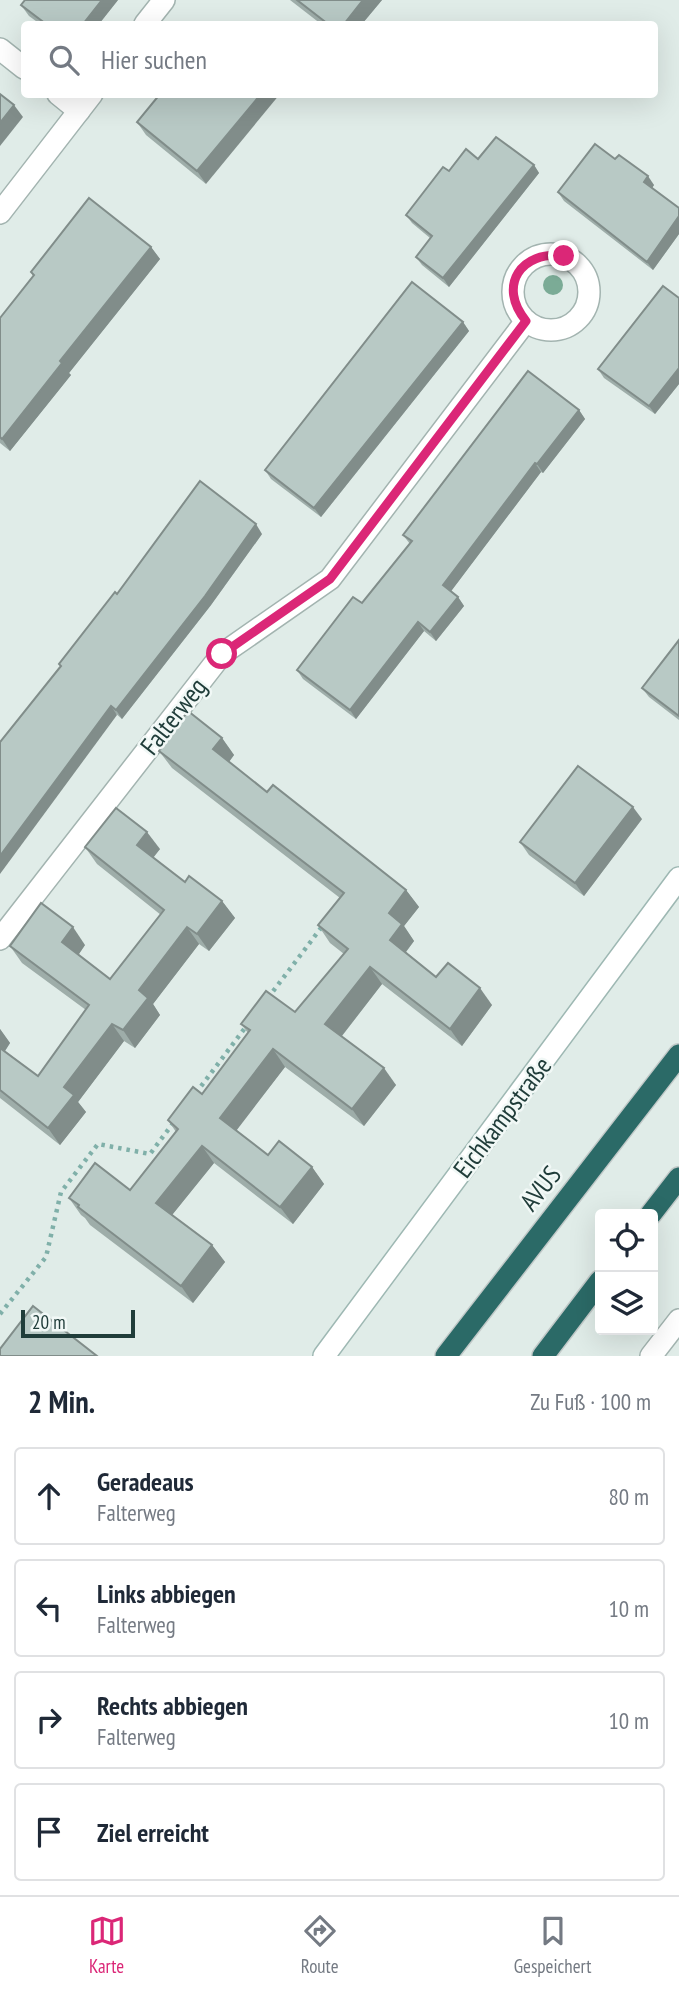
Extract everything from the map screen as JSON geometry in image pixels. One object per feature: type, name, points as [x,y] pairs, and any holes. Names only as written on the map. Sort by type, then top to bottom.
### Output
[{"type":"highway","name":"AVUS","points":[[446,1356],[679,1055]]},
{"type":"highway","points":[[655,1209],[679,1178]]},
{"type":"highway","points":[[543,1356],[595,1288]]},
{"type":"street","points":[[147,21],[164,0]]},
{"type":"street","points":[[0,49],[21,66]]},
{"type":"street","points":[[0,213],[85,103]]},
{"type":"street","name":"Falterweg","points":[[0,939],[222,654],[330,579],[526,321]]},
{"type":"street","name":"Eichkampstraße","points":[[324,1356],[679,878]]},
{"type":"street","points":[[651,1356],[679,1320]]},
{"type":"path","points":[[263,1004],[327,919]]},
{"type":"path","points":[[190,1101],[255,1015]]},
{"type":"path","points":[[0,1314],[46,1257],[61,1192],[98,1144],[149,1154],[182,1111]]},
{"type":"building","points":[[25,0],[102,0],[85,21],[42,21],[21,5]]},
{"type":"building","points":[[297,0],[363,0],[346,21],[324,21]]},
{"type":"building","points":[[0,94],[14,105],[0,123]]},
{"type":"building","points":[[157,98],[258,98],[197,171],[137,122]]},
{"type":"building","points":[[496,137],[534,165],[443,278],[416,257],[432,236],[406,215],[443,167],[449,171],[466,149],[478,159]]},
{"type":"building","points":[[595,144],[615,159],[619,155],[648,176],[644,182],[679,208],[679,216],[647,262],[558,192]]},
{"type":"building","points":[[89,198],[151,247],[2,439],[0,318],[34,275],[31,272]]},
{"type":"building","points":[[412,282],[463,322],[314,508],[265,470]]},
{"type":"building","points":[[663,286],[679,298],[679,368],[649,406],[598,369]]},
{"type":"building","points":[[528,371],[579,410],[537,464],[535,463],[443,585],[458,597],[430,632],[418,622],[350,710],[297,670],[353,597],[362,603],[412,541],[403,535]]},
{"type":"building","points":[[200,481],[256,524],[205,596],[116,710],[111,706],[0,856],[0,742],[61,666],[59,664],[115,592],[117,594]]},
{"type":"building","points":[[679,640],[679,716],[642,688]]},
{"type":"building","points":[[188,711],[222,738],[213,749],[267,792],[273,785],[406,890],[389,913],[402,924],[390,940],[436,977],[448,963],[480,988],[450,1029],[370,967],[325,1024],[384,1068],[352,1109],[273,1049],[220,1118],[268,1155],[279,1141],[312,1167],[280,1207],[202,1146],[156,1203],[212,1245],[181,1286],[69,1198],[95,1163],[130,1190],[178,1129],[168,1120],[193,1087],[202,1094],[250,1030],[241,1024],[266,991],[295,1012],[348,949],[318,925],[344,893],[159,751]]},
{"type":"building","points":[[578,766],[633,807],[575,883],[520,842]]},
{"type":"building","points":[[116,808],[147,832],[137,845],[185,882],[189,876],[222,901],[197,934],[187,927],[139,990],[148,998],[123,1030],[112,1024],[64,1087],[74,1095],[48,1128],[0,1090],[0,1048],[38,1076],[89,1005],[10,946],[41,903],[73,927],[62,942],[110,979],[164,910],[85,847]]},
{"type":"building","points":[[33,1306],[97,1356],[0,1356],[0,1349]]},
{"type":"route","points":[[222,654],[330,579],[526,321],[513,299],[513,285],[518,273],[526,263],[538,256],[564,256]]}]
